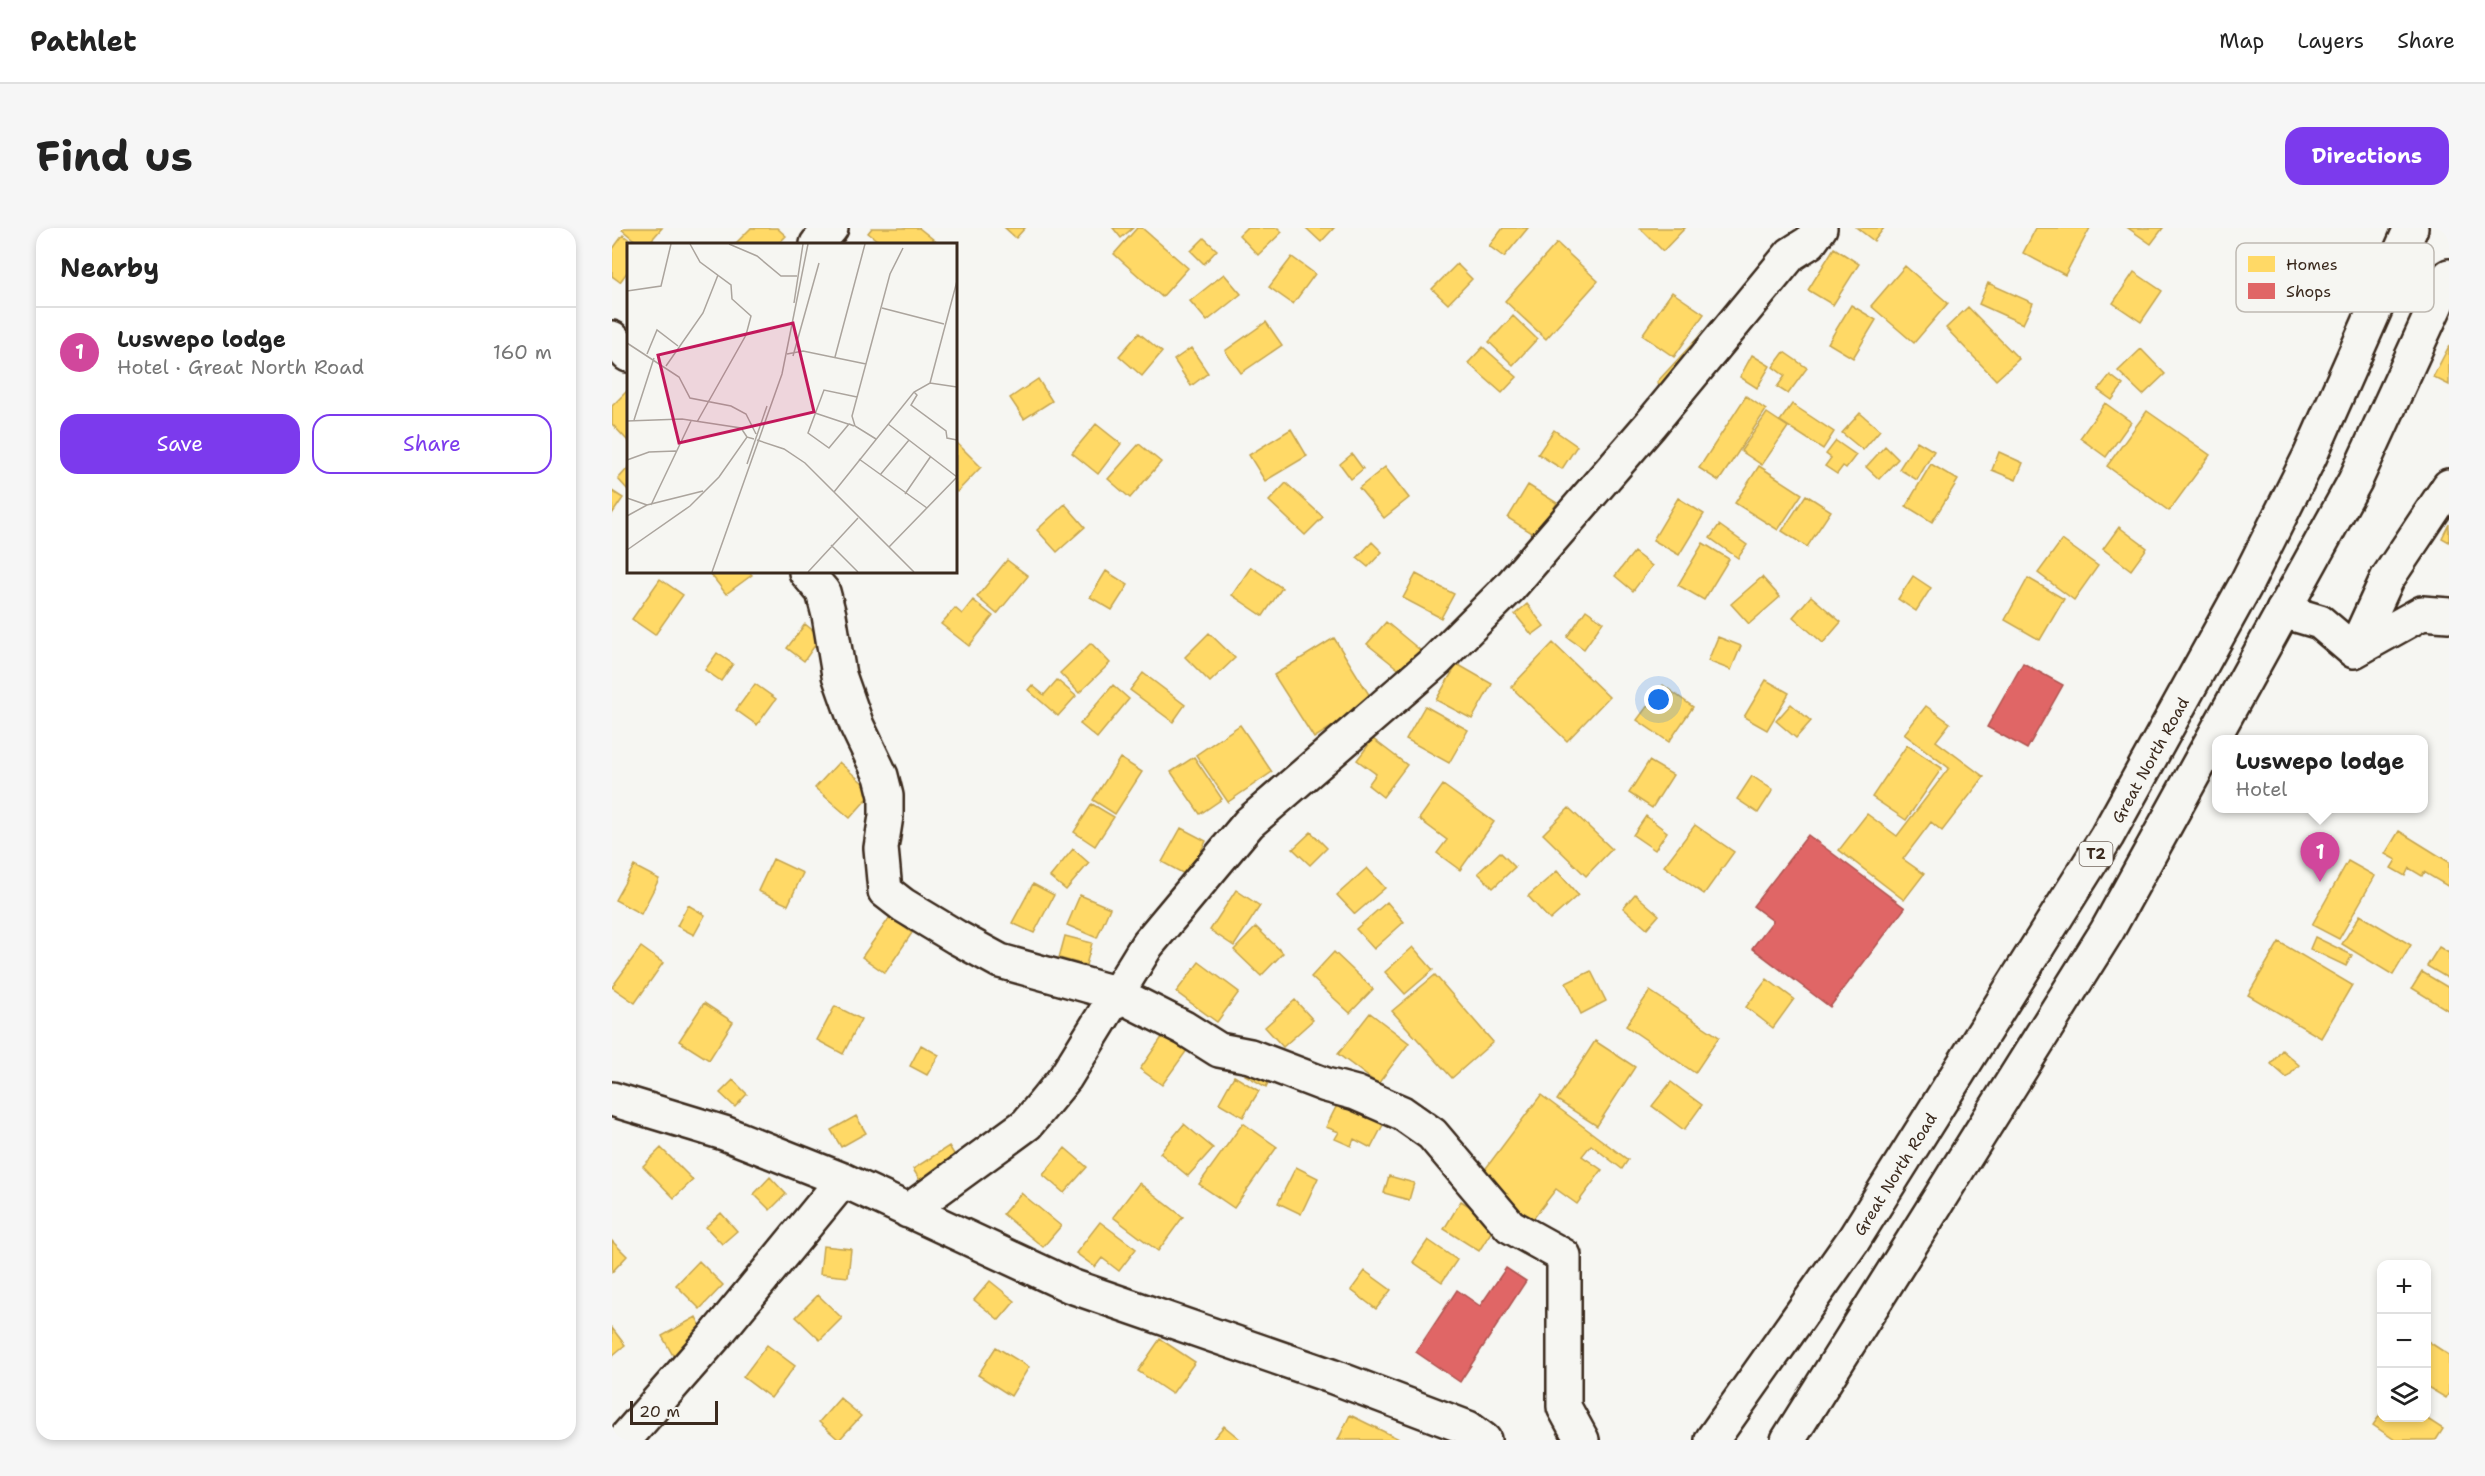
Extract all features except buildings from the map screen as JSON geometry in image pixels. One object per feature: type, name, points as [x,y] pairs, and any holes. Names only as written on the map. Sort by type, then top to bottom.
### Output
[{"type":"main road","points":[[818,243],[831,228]]},
{"type":"main road","points":[[908,1211],[1027,1124],[1065,1078],[1115,993],[1147,945],[1248,823],[1437,660],[1510,587],[1651,424],[1791,254],[1810,242],[1820,228]]},
{"type":"main road","name":"Great North Road","points":[[2404,243],[2411,228]]},
{"type":"main road","points":[[2434,309],[2449,276]]},
{"type":"main road","name":"Great North Road","points":[[1712,1440],[1854,1239],[2107,836],[2250,576],[2310,456],[2374,312]]},
{"type":"main road","points":[[2215,735],[2355,481],[2432,312]]},
{"type":"main road","points":[[612,338],[627,355]]},
{"type":"main road","points":[[2354,651],[2387,579],[2449,486]]},
{"type":"main road","points":[[807,573],[823,592],[839,675],[857,726],[881,776],[886,796],[886,816],[881,848],[885,891],[903,905],[956,937],[1000,960],[1115,993],[1184,1028],[1219,1050],[1250,1056],[1326,1085],[1356,1093],[1402,1113],[1432,1134],[1510,1226],[1564,1256],[1564,1407],[1581,1440]]},
{"type":"main road","points":[[2283,611],[2320,622],[2354,651]]},
{"type":"main road","points":[[2354,651],[2422,613],[2449,615]]},
{"type":"main road","points":[[1788,1440],[2107,931],[2212,740]]},
{"type":"main road","points":[[612,1099],[724,1133],[843,1180],[1071,1286],[1331,1376],[1468,1428],[1484,1440]]},
{"type":"main road","points":[[624,1440],[715,1336],[843,1180]]},
{"type":"place","name":"Luswepo lodge","points":[[2320,882]]}]
